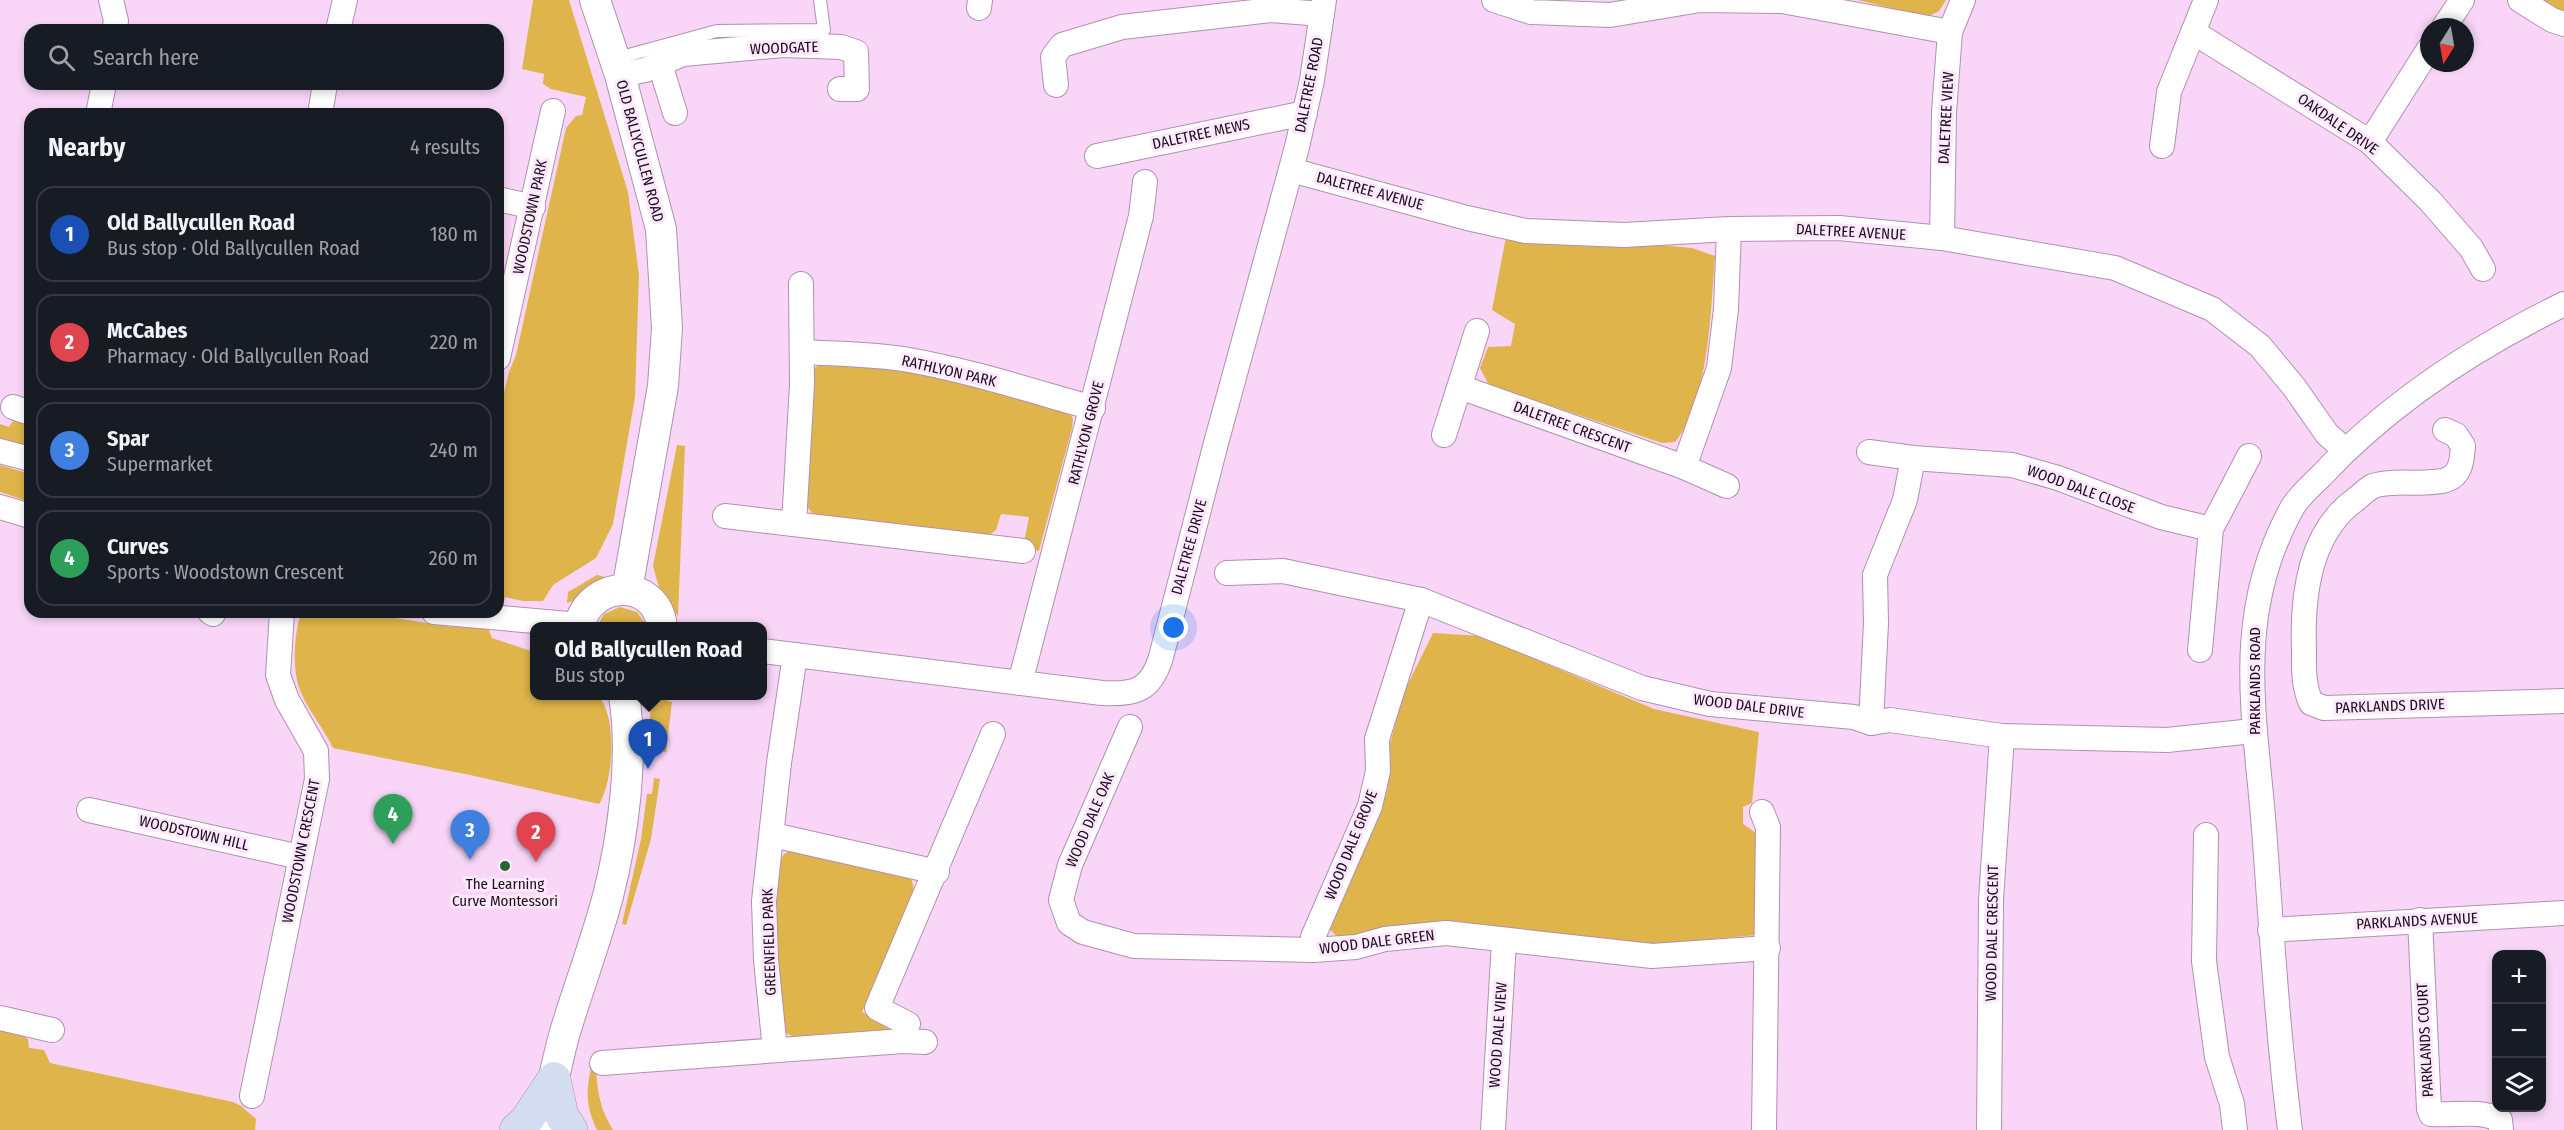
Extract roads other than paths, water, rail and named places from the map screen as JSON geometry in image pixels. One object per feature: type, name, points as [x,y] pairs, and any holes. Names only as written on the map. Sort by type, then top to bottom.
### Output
[{"type":"main road","points":[[516,1130],[526,1120],[554,1079]]},
{"type":"main road","points":[[554,1079],[562,1116],[571,1130]]},
{"type":"street","points":[[111,0],[115,24]]},
{"type":"street","points":[[339,24],[345,0]]},
{"type":"street","name":"OLD BALLYCULLEN ROAD","points":[[595,0],[617,67],[661,229],[668,328],[663,386],[627,590]]},
{"type":"street","points":[[1494,0],[1531,12],[1610,15],[1700,0],[1782,1],[1950,32]]},
{"type":"street","name":"DALETREE VIEW","points":[[1942,238],[1944,112],[1950,32],[1962,0]]},
{"type":"street","points":[[2162,146],[2169,92],[2206,0]]},
{"type":"street","points":[[2450,18],[2462,0]]},
{"type":"street","points":[[2520,0],[2552,20],[2564,24]]},
{"type":"street","points":[[1056,85],[1053,57],[1062,45],[1122,27],[1271,10],[1323,7]]},
{"type":"street","name":"DALETREE ROAD","points":[[1291,170],[1305,113],[1323,7]]},
{"type":"street","name":"OAKDALE DRIVE","points":[[2193,32],[2370,142],[2437,209],[2471,248],[2483,269]]},
{"type":"street","name":"WOODGATE","points":[[617,67],[645,70],[682,54],[783,45],[841,47],[856,52],[858,62],[857,89],[840,89]]},
{"type":"street","points":[[2370,142],[2420,63]]},
{"type":"street","points":[[660,64],[675,113]]},
{"type":"street","points":[[99,108],[103,90]]},
{"type":"street","points":[[321,108],[324,90]]},
{"type":"street","name":"WOODSTOWN PARK","points":[[504,332],[553,111]]},
{"type":"street","name":"DALETREE MEWS","points":[[1097,156],[1305,113]]},
{"type":"street","name":"DALETREE AVENUE","points":[[1291,170],[1467,218],[1526,231],[1624,235],[1729,229],[1839,228],[1942,238],[2115,268],[2212,309],[2260,346],[2294,387],[2327,434],[2345,450]]},
{"type":"street","name":"DALETREE DRIVE","points":[[767,652],[1121,694],[1141,689],[1158,668],[1216,443],[1291,170]]},
{"type":"street","name":"RATHLYON GROVE","points":[[1020,683],[1141,216],[1145,182]]},
{"type":"street","points":[[504,200],[533,207]]},
{"type":"street","points":[[1684,467],[1719,368],[1726,309],[1729,229]]},
{"type":"street","points":[[794,525],[803,352],[801,284]]},
{"type":"street","name":"PARKLANDS ROAD","points":[[2289,1130],[2279,1042],[2265,840],[2253,731],[2252,640],[2258,602],[2272,550],[2294,505],[2345,450],[2434,379],[2521,325],[2564,304]]},
{"type":"street","points":[[1444,435],[1477,331]]},
{"type":"street","name":"RATHLYON PARK","points":[[803,352],[856,354],[908,360],[1093,408]]},
{"type":"street","name":"DALETREE CRESCENT","points":[[1460,387],[1684,467],[1727,486]]},
{"type":"street","name":"PARKLANDS DRIVE","points":[[2445,430],[2456,435],[2463,446],[2461,465],[2456,474],[2445,480],[2372,487],[2345,507],[2327,532],[2313,561],[2306,586],[2303,612],[2305,689],[2311,703],[2324,708],[2564,701]]},
{"type":"street","points":[[0,451],[24,457]]},
{"type":"street","name":"WOOD DALE CLOSE","points":[[1869,452],[1913,458],[2012,465],[2058,478],[2161,517],[2211,530]]},
{"type":"street","points":[[2200,650],[2211,530],[2249,456]]},
{"type":"street","points":[[1871,723],[1876,623],[1875,575],[1905,500],[1913,458]]},
{"type":"street","points":[[0,507],[24,514]]},
{"type":"street","points":[[725,516],[1023,551]]},
{"type":"street","name":"WOOD DALE DRIVE","points":[[1227,573],[1283,571],[1421,600],[1642,688],[1710,704],[1854,717],[1871,723],[1890,720],[2002,736],[2167,740],[2253,731]]},
{"type":"street","points":[[581,622],[587,608],[601,594],[614,590],[627,590],[649,600],[657,610],[661,622]]},
{"type":"street","name":"WOOD DALE GROVE","points":[[1313,950],[1313,937],[1370,806],[1378,771],[1377,739],[1421,600]]},
{"type":"street","name":"WOODSTOWN CRESCENT","points":[[252,1096],[317,779],[316,751],[287,700],[278,675],[282,618]]},
{"type":"street","points":[[497,618],[538,622]]},
{"type":"street","name":"GREENFIELD PARK","points":[[775,1050],[766,960],[764,901],[779,763],[795,655]]},
{"type":"street","points":[[543,1130],[564,1035],[608,896],[626,776],[627,732],[624,700]]},
{"type":"street","name":"WOOD DALE OAK","points":[[1065,916],[1061,900],[1070,865],[1130,727]]},
{"type":"street","points":[[908,1024],[877,1008],[937,872],[993,734]]},
{"type":"street","name":"WOOD DALE CRESCENT","points":[[1989,1130],[1991,900],[2002,736]]},
{"type":"street","name":"WOODSTOWN HILL","points":[[89,810],[300,856]]},
{"type":"street","points":[[1762,812],[1768,827],[1764,1130]]},
{"type":"street","points":[[773,834],[937,872]]},
{"type":"street","points":[[2206,835],[2204,961],[2217,1057],[2232,1104],[2235,1130]]},
{"type":"street","name":"PARKLANDS AVENUE","points":[[2270,930],[2564,913]]},
{"type":"street","name":"WOOD DALE GREEN","points":[[1065,916],[1069,923],[1083,932],[1134,946],[1313,950],[1356,947],[1385,939],[1446,933],[1652,956],[1768,948]]},
{"type":"street","name":"PARKLANDS COURT","points":[[2420,920],[2428,1109],[2431,1114],[2439,1115],[2490,1114],[2500,1120],[2501,1130]]},
{"type":"street","name":"WOOD DALE VIEW","points":[[1493,1130],[1504,941]]},
{"type":"street","points":[[0,1018],[52,1030]]},
{"type":"street","points":[[602,1064],[903,1041],[925,1042]]},
{"type":"lane","points":[[617,67],[717,32],[824,30],[820,0]]},
{"type":"place","name":"Old Ballycullen Road","points":[[648,769]]},
{"type":"place","name":"Curves","points":[[393,844]]},
{"type":"place","name":"Spar","points":[[470,860]]},
{"type":"place","name":"McCabes","points":[[536,862]]},
{"type":"place","name":"The Learning Curve Montessori","points":[[505,866]]}]
